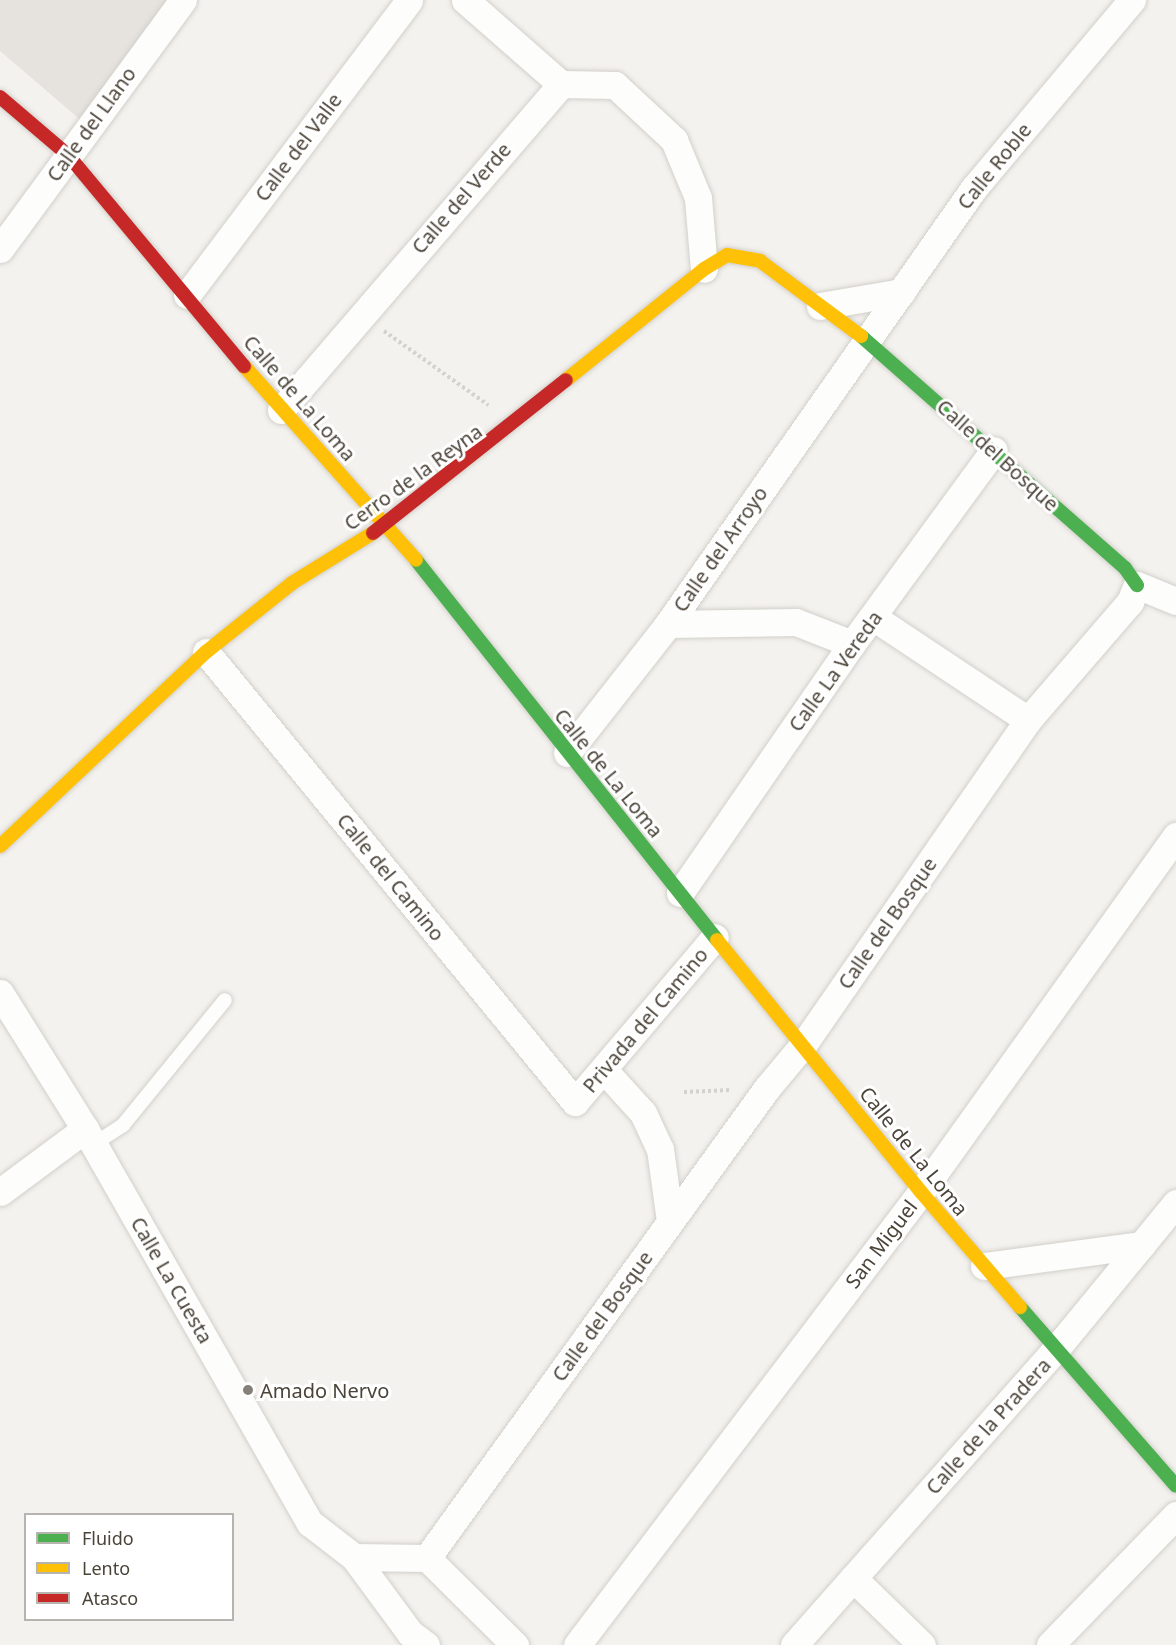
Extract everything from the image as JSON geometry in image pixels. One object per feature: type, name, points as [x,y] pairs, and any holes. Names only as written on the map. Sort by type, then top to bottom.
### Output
[{"type":"street","name":"Calle del Llano","points":[[0,249],[183,0]]},
{"type":"street","name":"Calle del Valle","points":[[187,295],[409,0]]},
{"type":"street","points":[[465,0],[561,84],[615,85],[674,140],[698,198],[704,269]]},
{"type":"street","name":"Calle Roble","points":[[868,341],[974,188],[1132,0]]},
{"type":"street","name":"Calle del Verde","points":[[281,410],[360,315],[561,84]]},
{"type":"street","name":"Calle de La Loma","points":[[0,97],[68,155],[281,410],[388,524],[567,753],[921,1192],[1176,1486]]},
{"type":"street","name":"Cerro de la Reyna","points":[[0,846],[206,652],[292,583],[388,524],[516,425],[704,269],[727,255],[760,261],[868,341]]},
{"type":"street","points":[[820,306],[902,292]]},
{"type":"street","name":"Calle del Bosque","points":[[427,1558],[767,1088],[803,1045],[1028,720],[1130,602],[1137,585],[1125,568],[868,341]]},
{"type":"street","name":"Calle del Arroyo","points":[[567,753],[668,624],[868,341]]},
{"type":"street","name":"Calle La Vereda","points":[[680,893],[852,644],[994,450]]},
{"type":"street","points":[[1137,585],[1176,601]]},
{"type":"street","points":[[873,617],[1028,720]]},
{"type":"street","points":[[668,624],[796,622],[852,644]]},
{"type":"street","name":"Calle del Camino","points":[[206,652],[575,1102]]},
{"type":"street","name":"San Miguel","points":[[578,1645],[921,1192],[1176,836]]},
{"type":"street","name":"Privada del Camino","points":[[575,1102],[715,937]]},
{"type":"street","name":"Calle La Cuesta","points":[[0,993],[89,1136],[310,1523],[354,1557],[410,1633],[426,1645]]},
{"type":"street","points":[[604,1070],[644,1113],[660,1149],[670,1221]]},
{"type":"street","points":[[0,1192],[89,1136]]},
{"type":"street","name":"Calle de la Pradera","points":[[794,1645],[1056,1350],[1176,1203]]},
{"type":"street","points":[[984,1266],[1142,1245]]},
{"type":"street","points":[[1050,1645],[1176,1515]]},
{"type":"street","points":[[354,1557],[427,1558],[515,1645]]},
{"type":"street","points":[[854,1578],[922,1645]]},
{"type":"lane","points":[[89,1136],[123,1125],[225,1000]]},
{"type":"path","points":[[360,315],[516,425]]},
{"type":"path","points":[[684,1092],[767,1088]]},
{"type":"shaded area","points":[[0,0],[170,0],[83,122],[0,51]]},
{"type":"traffic: fast","points":[[861,336],[1125,568],[1137,585]]},
{"type":"traffic: fast","points":[[416,560],[717,940]]},
{"type":"traffic: fast","points":[[1020,1307],[1176,1486]]},
{"type":"traffic: slow","points":[[566,380],[704,269],[727,255],[760,261],[861,336]]},
{"type":"traffic: slow","points":[[244,366],[416,560]]},
{"type":"traffic: slow","points":[[0,846],[206,652],[292,583],[373,533]]},
{"type":"traffic: slow","points":[[717,940],[921,1192],[1020,1307]]},
{"type":"traffic: jam","points":[[0,97],[68,155],[244,366]]},
{"type":"traffic: jam","points":[[373,533],[566,380]]},
{"type":"place","name":"Amado Nervo","points":[[248,1390]]}]
